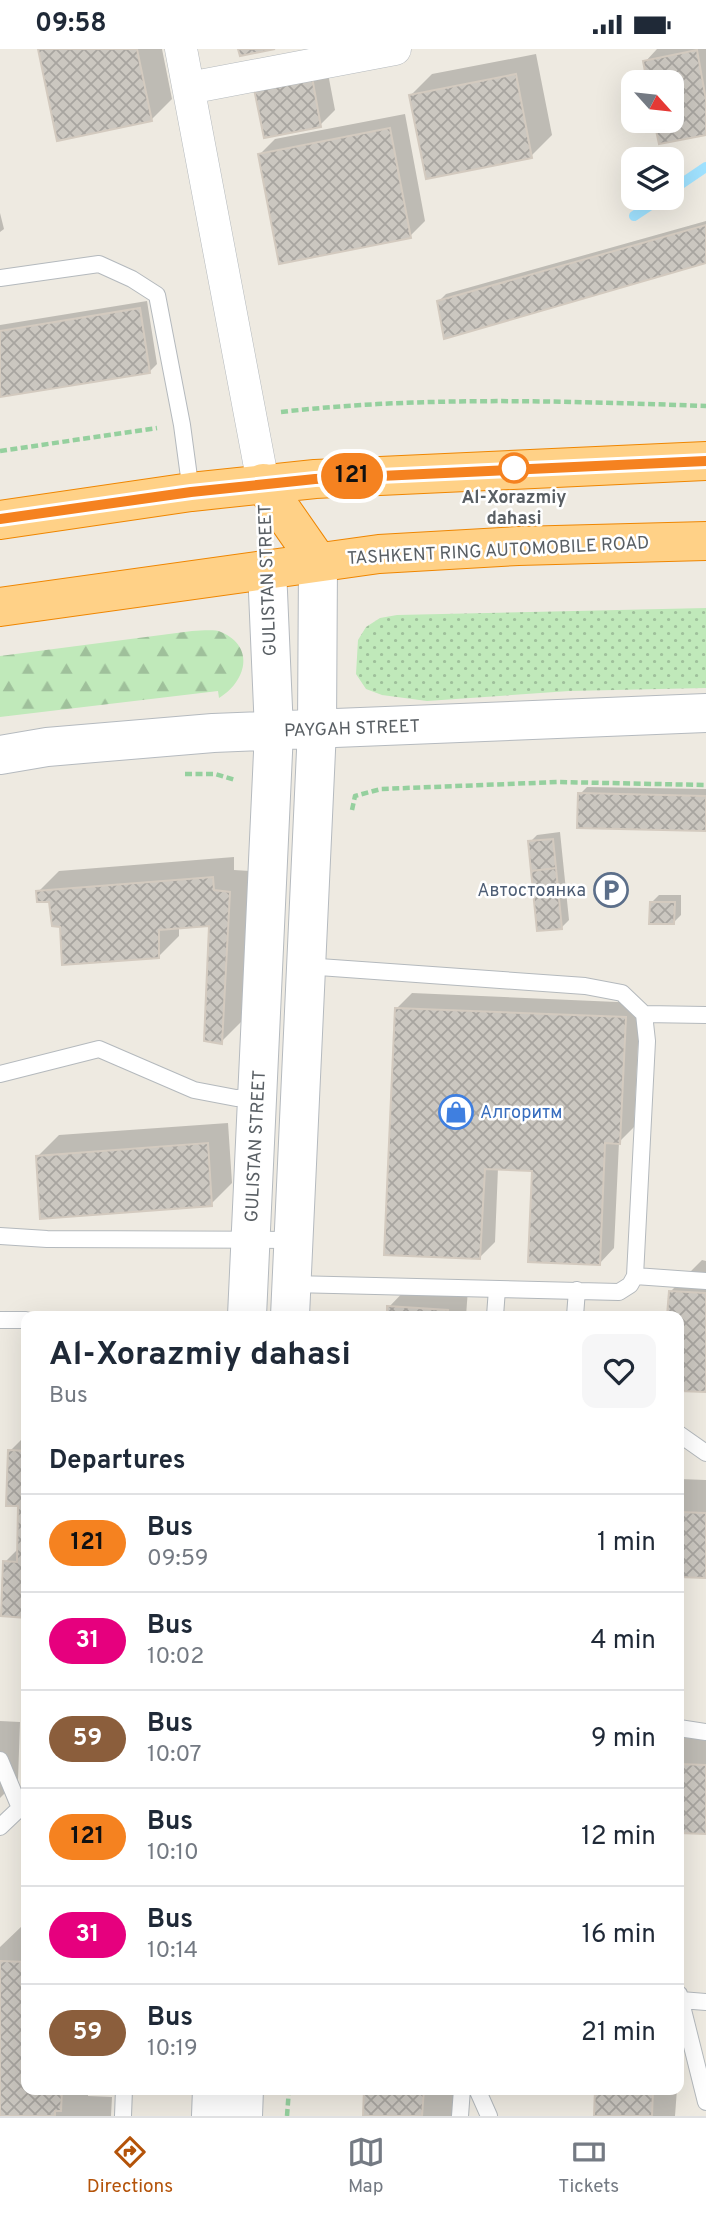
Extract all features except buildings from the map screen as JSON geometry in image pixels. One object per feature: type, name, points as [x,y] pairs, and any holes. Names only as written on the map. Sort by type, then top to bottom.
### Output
[{"type":"highway","points":[[0,520],[263,483],[531,467],[706,461]]},
{"type":"highway","name":"GULISTAN STREET","points":[[263,483],[318,562]]},
{"type":"highway","name":"GULISTAN STREET","points":[[263,483],[267,569]]},
{"type":"highway","name":"TASHKENT RING AUTOMOBILE ROAD","points":[[0,607],[379,554],[518,546],[706,541]]},
{"type":"main road","points":[[291,1300],[317,729],[318,562]]},
{"type":"main road","name":"GULISTAN STREET","points":[[247,1311],[274,731],[267,569]]},
{"type":"main road","name":"PAYGAH STREET","points":[[0,755],[61,746],[274,731],[706,713]]},
{"type":"main road","points":[[211,2116],[212,2095]]},
{"type":"main road","points":[[243,2116],[244,2095]]},
{"type":"street","points":[[181,49],[263,483]]},
{"type":"street","points":[[189,88],[395,49]]},
{"type":"lane","points":[[0,278],[99,264],[132,279],[157,295],[182,425],[191,492]]},
{"type":"lane","points":[[291,1300],[497,1289],[619,1291],[630,1286],[635,1276],[647,1041],[644,1014],[622,993],[585,986],[305,966]]},
{"type":"lane","points":[[644,1014],[706,1015]]},
{"type":"lane","points":[[0,1075],[99,1049],[194,1090],[236,1098],[257,1097]]},
{"type":"lane","points":[[0,1236],[47,1239],[294,1240]]},
{"type":"lane","points":[[635,1276],[706,1281]]},
{"type":"lane","points":[[495,1311],[497,1289]]},
{"type":"lane","points":[[575,1311],[577,1290]]},
{"type":"lane","points":[[0,1320],[21,1320]]},
{"type":"lane","points":[[684,1438],[706,1453]]},
{"type":"lane","points":[[684,1729],[706,1732]]},
{"type":"lane","points":[[0,1760],[21,1805]]},
{"type":"lane","points":[[0,1827],[21,1811]]},
{"type":"lane","points":[[684,1998],[706,2002]]},
{"type":"lane","points":[[684,2013],[706,2102]]},
{"type":"lane","points":[[123,2116],[124,2095]]},
{"type":"lane","points":[[460,2116],[462,2095]]},
{"type":"lane","points":[[480,2095],[489,2116]]},
{"type":"path","points":[[250,415],[357,403],[527,400],[706,406]]},
{"type":"path","points":[[0,451],[182,425]]},
{"type":"path","points":[[355,796],[381,789],[559,782],[706,785]]},
{"type":"path","points":[[287,2116],[289,2095]]},
{"type":"green space","points":[[706,608],[706,688],[569,691],[427,701],[382,695],[366,689],[356,674],[358,640],[366,627],[380,618],[397,615]]},
{"type":"green space","points":[[192,631],[221,632],[232,638],[243,655],[241,674],[236,683],[219,698],[218,691],[0,717],[0,656]]},
{"type":"waterway","points":[[684,182],[706,167]]},
{"type":"waterway","points":[[634,216],[643,210]]},
{"type":"bus line","name":"121","points":[[0,519],[263,483],[368,475],[706,461]]},
{"type":"place","name":"Al-Xorazmiy dahasi","points":[[514,468]]},
{"type":"place","name":"Автостоянка","points":[[611,890]]},
{"type":"place","name":"Алгоритм","points":[[456,1112]]}]
